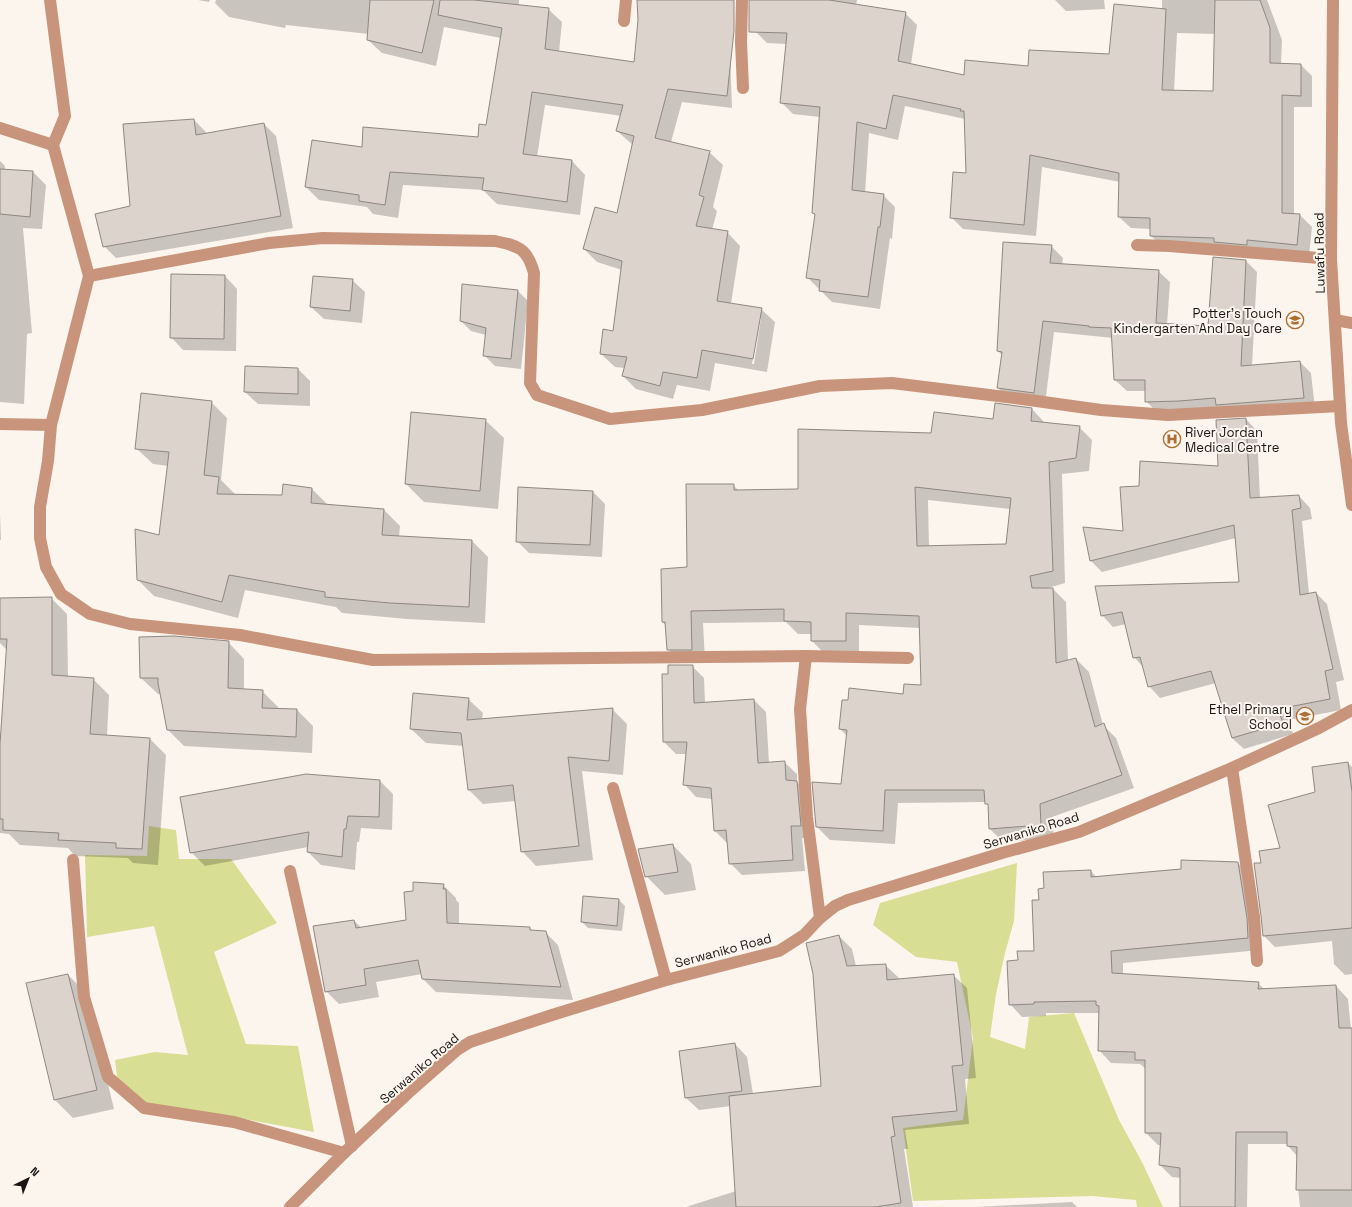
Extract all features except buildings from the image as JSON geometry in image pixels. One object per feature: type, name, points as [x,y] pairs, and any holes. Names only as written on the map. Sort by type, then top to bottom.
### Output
[{"type":"street","points":[[50,0],[65,116],[53,145],[89,276],[51,425],[48,461],[40,507],[40,538],[44,560],[46,567],[61,594],[90,614],[130,624],[240,635],[373,660],[806,656],[908,658]]},
{"type":"street","points":[[624,21],[626,0]]},
{"type":"street","points":[[742,0],[741,42],[743,88]]},
{"type":"street","name":"Luwafu Road","points":[[1333,0],[1331,259],[1336,320],[1340,406],[1352,505]]},
{"type":"street","points":[[0,128],[53,145]]},
{"type":"street","points":[[89,276],[269,243],[323,238],[495,241],[515,245],[524,251],[531,260],[534,272],[530,383],[538,395],[610,419],[702,410],[820,386],[892,383],[1101,410],[1168,415],[1340,406]]},
{"type":"street","points":[[1137,246],[1169,246],[1331,259]]},
{"type":"street","points":[[1336,320],[1352,323]]},
{"type":"street","points":[[0,424],[51,425]]},
{"type":"street","points":[[806,656],[800,709],[807,817],[820,918]]},
{"type":"street","name":"Serwaniko Road","points":[[290,1207],[408,1093],[457,1050],[470,1042],[666,980],[780,950],[804,935],[820,918],[836,906],[848,900],[1002,853],[1078,832],[1232,768],[1319,728],[1352,710]]},
{"type":"street","points":[[1232,768],[1254,917],[1257,961]]},
{"type":"street","points":[[613,788],[666,980]]},
{"type":"street","points":[[72,860],[84,997],[108,1077],[144,1108],[234,1122],[348,1150],[290,870]]},
{"type":"green space","points":[[149,826],[176,830],[179,859],[231,859],[277,923],[214,952],[246,1044],[298,1046],[314,1132],[224,1115],[145,1103],[117,1077],[115,1060],[155,1052],[188,1055],[154,926],[87,937],[85,855],[147,856]]},
{"type":"green space","points":[[1017,863],[1014,921],[996,994],[990,1037],[1025,1049],[1029,1017],[1074,1013],[1119,1120],[1142,1162],[1163,1207],[1137,1207],[1136,1200],[1092,1196],[913,1201],[903,1128],[963,1120],[973,1038],[957,962],[916,957],[873,925],[880,903]]},
{"type":"place","name":"Potter's Touch Kindergarten And Day Care","points":[[1295,320]]},
{"type":"place","name":"River Jordan Medical Centre","points":[[1172,439]]},
{"type":"place","name":"Ethel Primary School","points":[[1305,716]]}]
